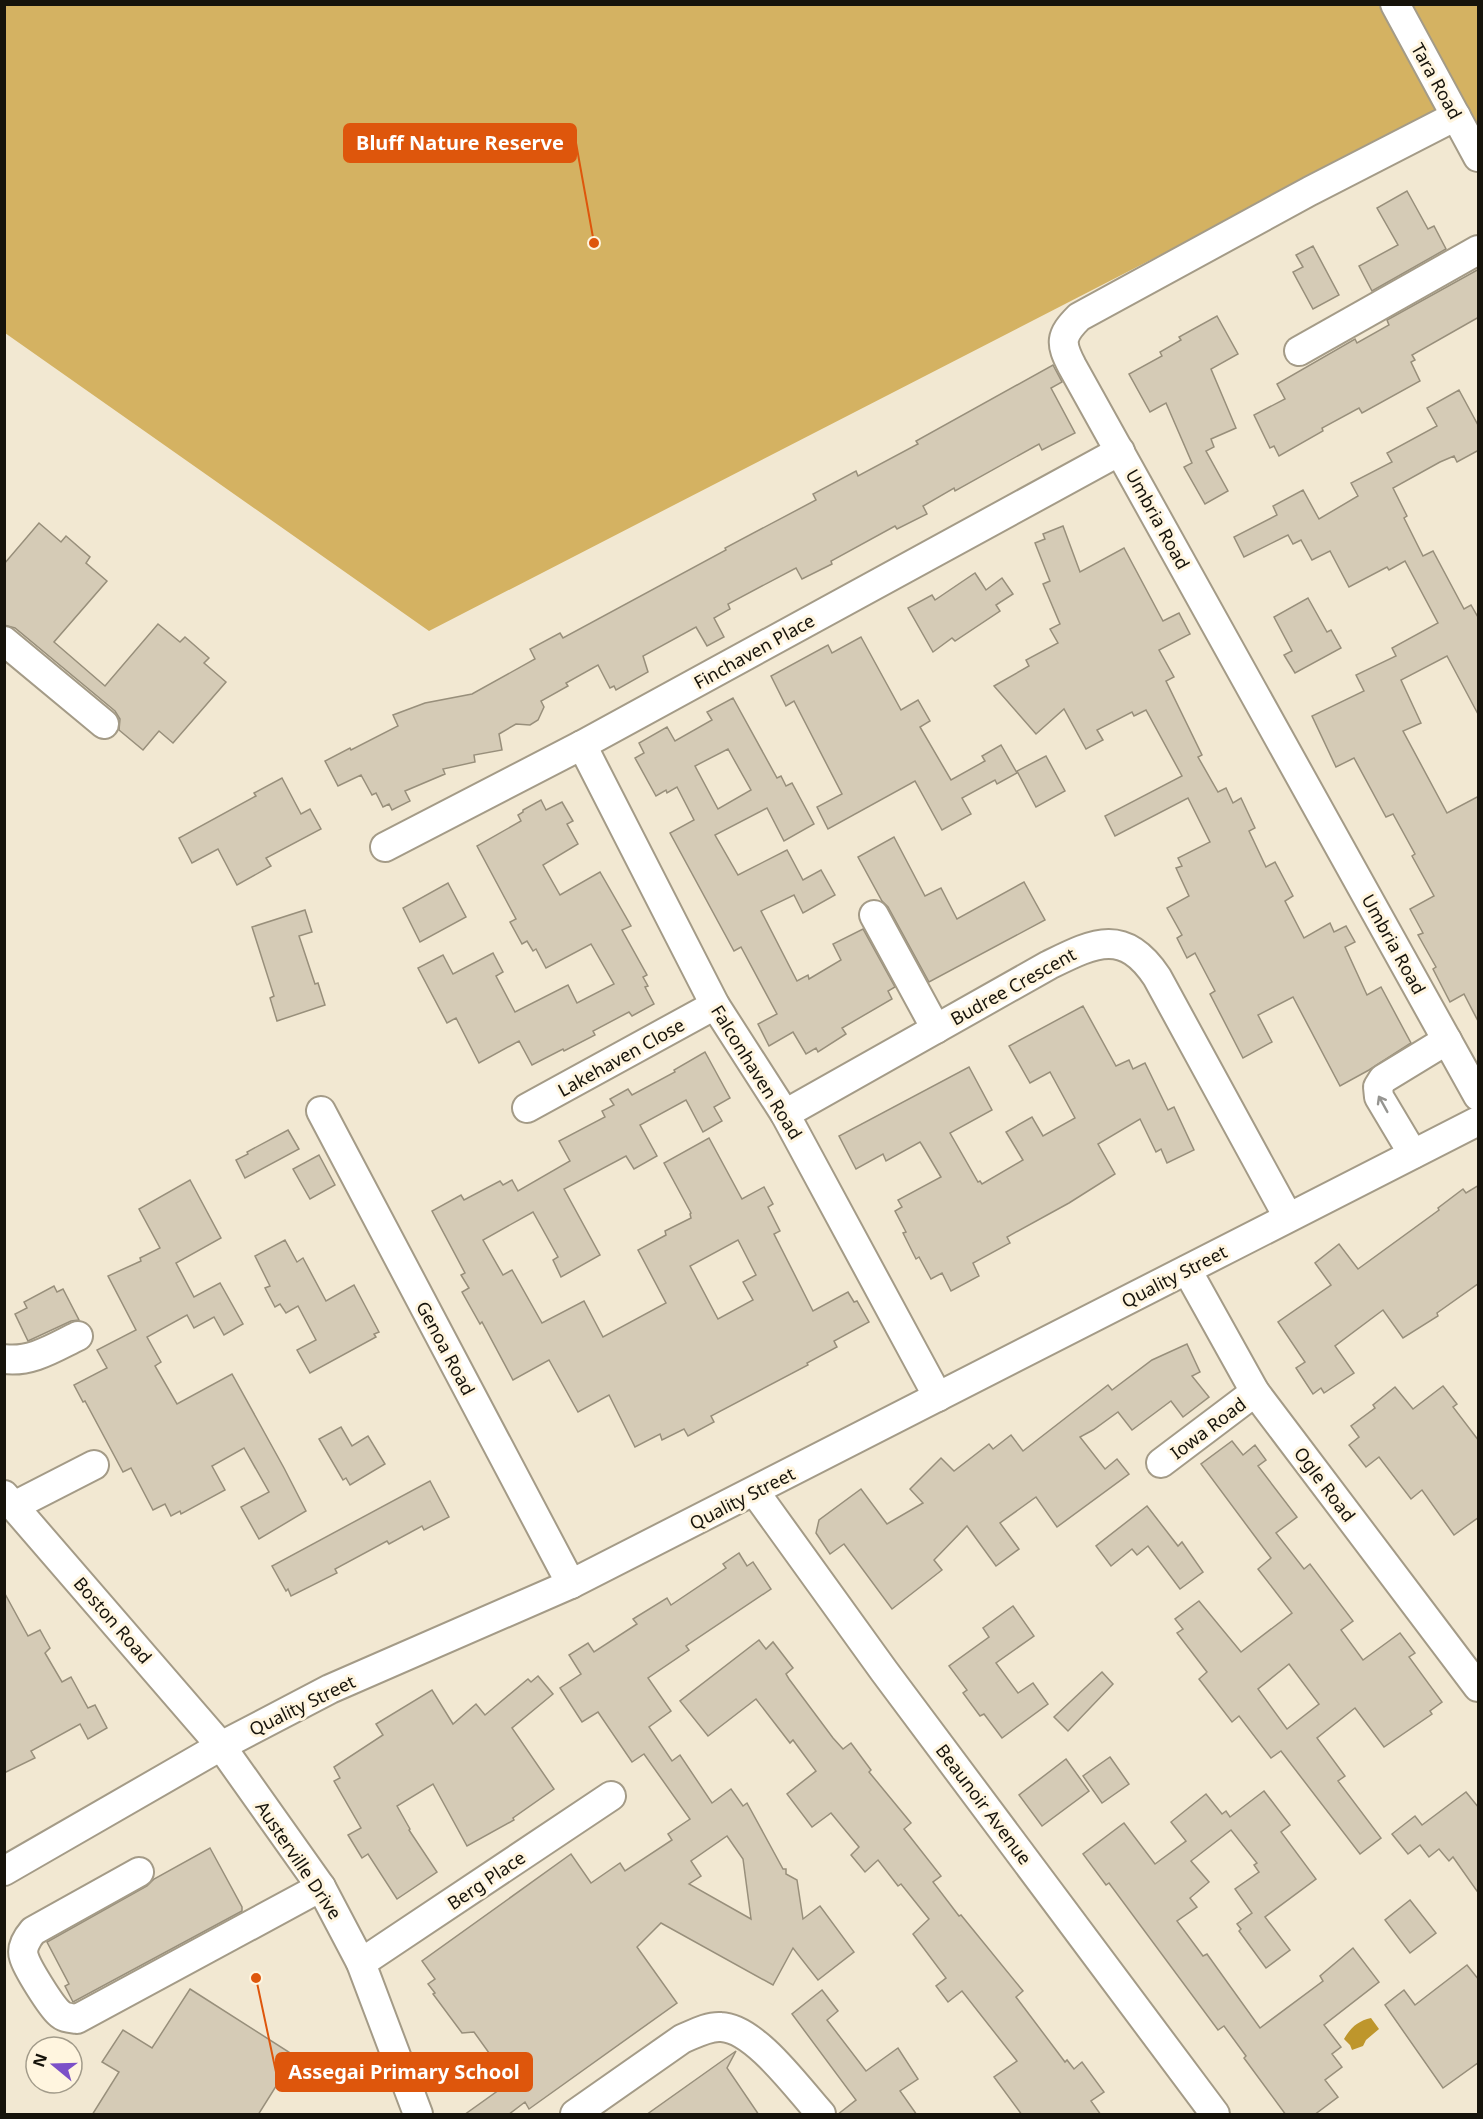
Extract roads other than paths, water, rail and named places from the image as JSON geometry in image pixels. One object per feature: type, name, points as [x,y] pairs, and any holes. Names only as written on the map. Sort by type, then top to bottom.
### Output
[{"type":"street","name":"Tara Road","points":[[1395,4],[1479,157]]},
{"type":"street","name":"Umbria Road","points":[[1456,116],[1310,191],[1089,311],[1073,322],[1063,339],[1064,350],[1479,1096]]},
{"type":"street","points":[[1299,351],[1479,250]]},
{"type":"street","name":"Finchaven Place","points":[[385,847],[582,745],[1120,451]]},
{"type":"street","points":[[4,641],[104,724]]},
{"type":"street","name":"Falconhaven Road","points":[[582,745],[715,1005],[785,1114],[938,1397]]},
{"type":"street","points":[[874,915],[936,1029]]},
{"type":"street","name":"Budree Crescent","points":[[785,1114],[1049,965],[1082,949],[1102,944],[1115,944],[1132,950],[1145,959],[1157,977],[1288,1217]]},
{"type":"street","name":"Lakehaven Close","points":[[527,1108],[715,1005]]},
{"type":"street","points":[[1413,1154],[1378,1097],[1378,1088],[1383,1078],[1447,1040]]},
{"type":"street","name":"Genoa Road","points":[[321,1111],[571,1584]]},
{"type":"street","name":"Quality Street","points":[[4,1871],[221,1746],[330,1689],[571,1584],[1479,1121]]},
{"type":"street","name":"Ogle Road","points":[[1187,1270],[1255,1392],[1479,1687]]},
{"type":"street","points":[[4,1359],[31,1358],[78,1336]]},
{"type":"street","name":"Iowa Road","points":[[1161,1463],[1255,1392]]},
{"type":"street","points":[[9,1500],[94,1466]]},
{"type":"street","name":"Beaunoir Avenue","points":[[755,1492],[891,1680],[1215,2115]]},
{"type":"street","name":"Boston Road","points":[[9,1500],[221,1746]]},
{"type":"street","name":"Austerville Drive","points":[[221,1746],[321,1887],[361,1963],[418,2115]]},
{"type":"street","name":"Berg Place","points":[[361,1963],[611,1796]]},
{"type":"street","points":[[140,1872],[33,1931],[27,1940],[23,1949],[24,1957],[47,1999],[58,2013],[67,2018],[77,2019],[321,1887]]},
{"type":"street","points":[[575,2115],[682,2039],[701,2030],[721,2027],[737,2031],[758,2044],[821,2115]]},
{"type":"place","name":"Bluff Nature Reserve","points":[[594,243]]},
{"type":"place","name":"Assegai Primary School","points":[[256,1978]]}]
